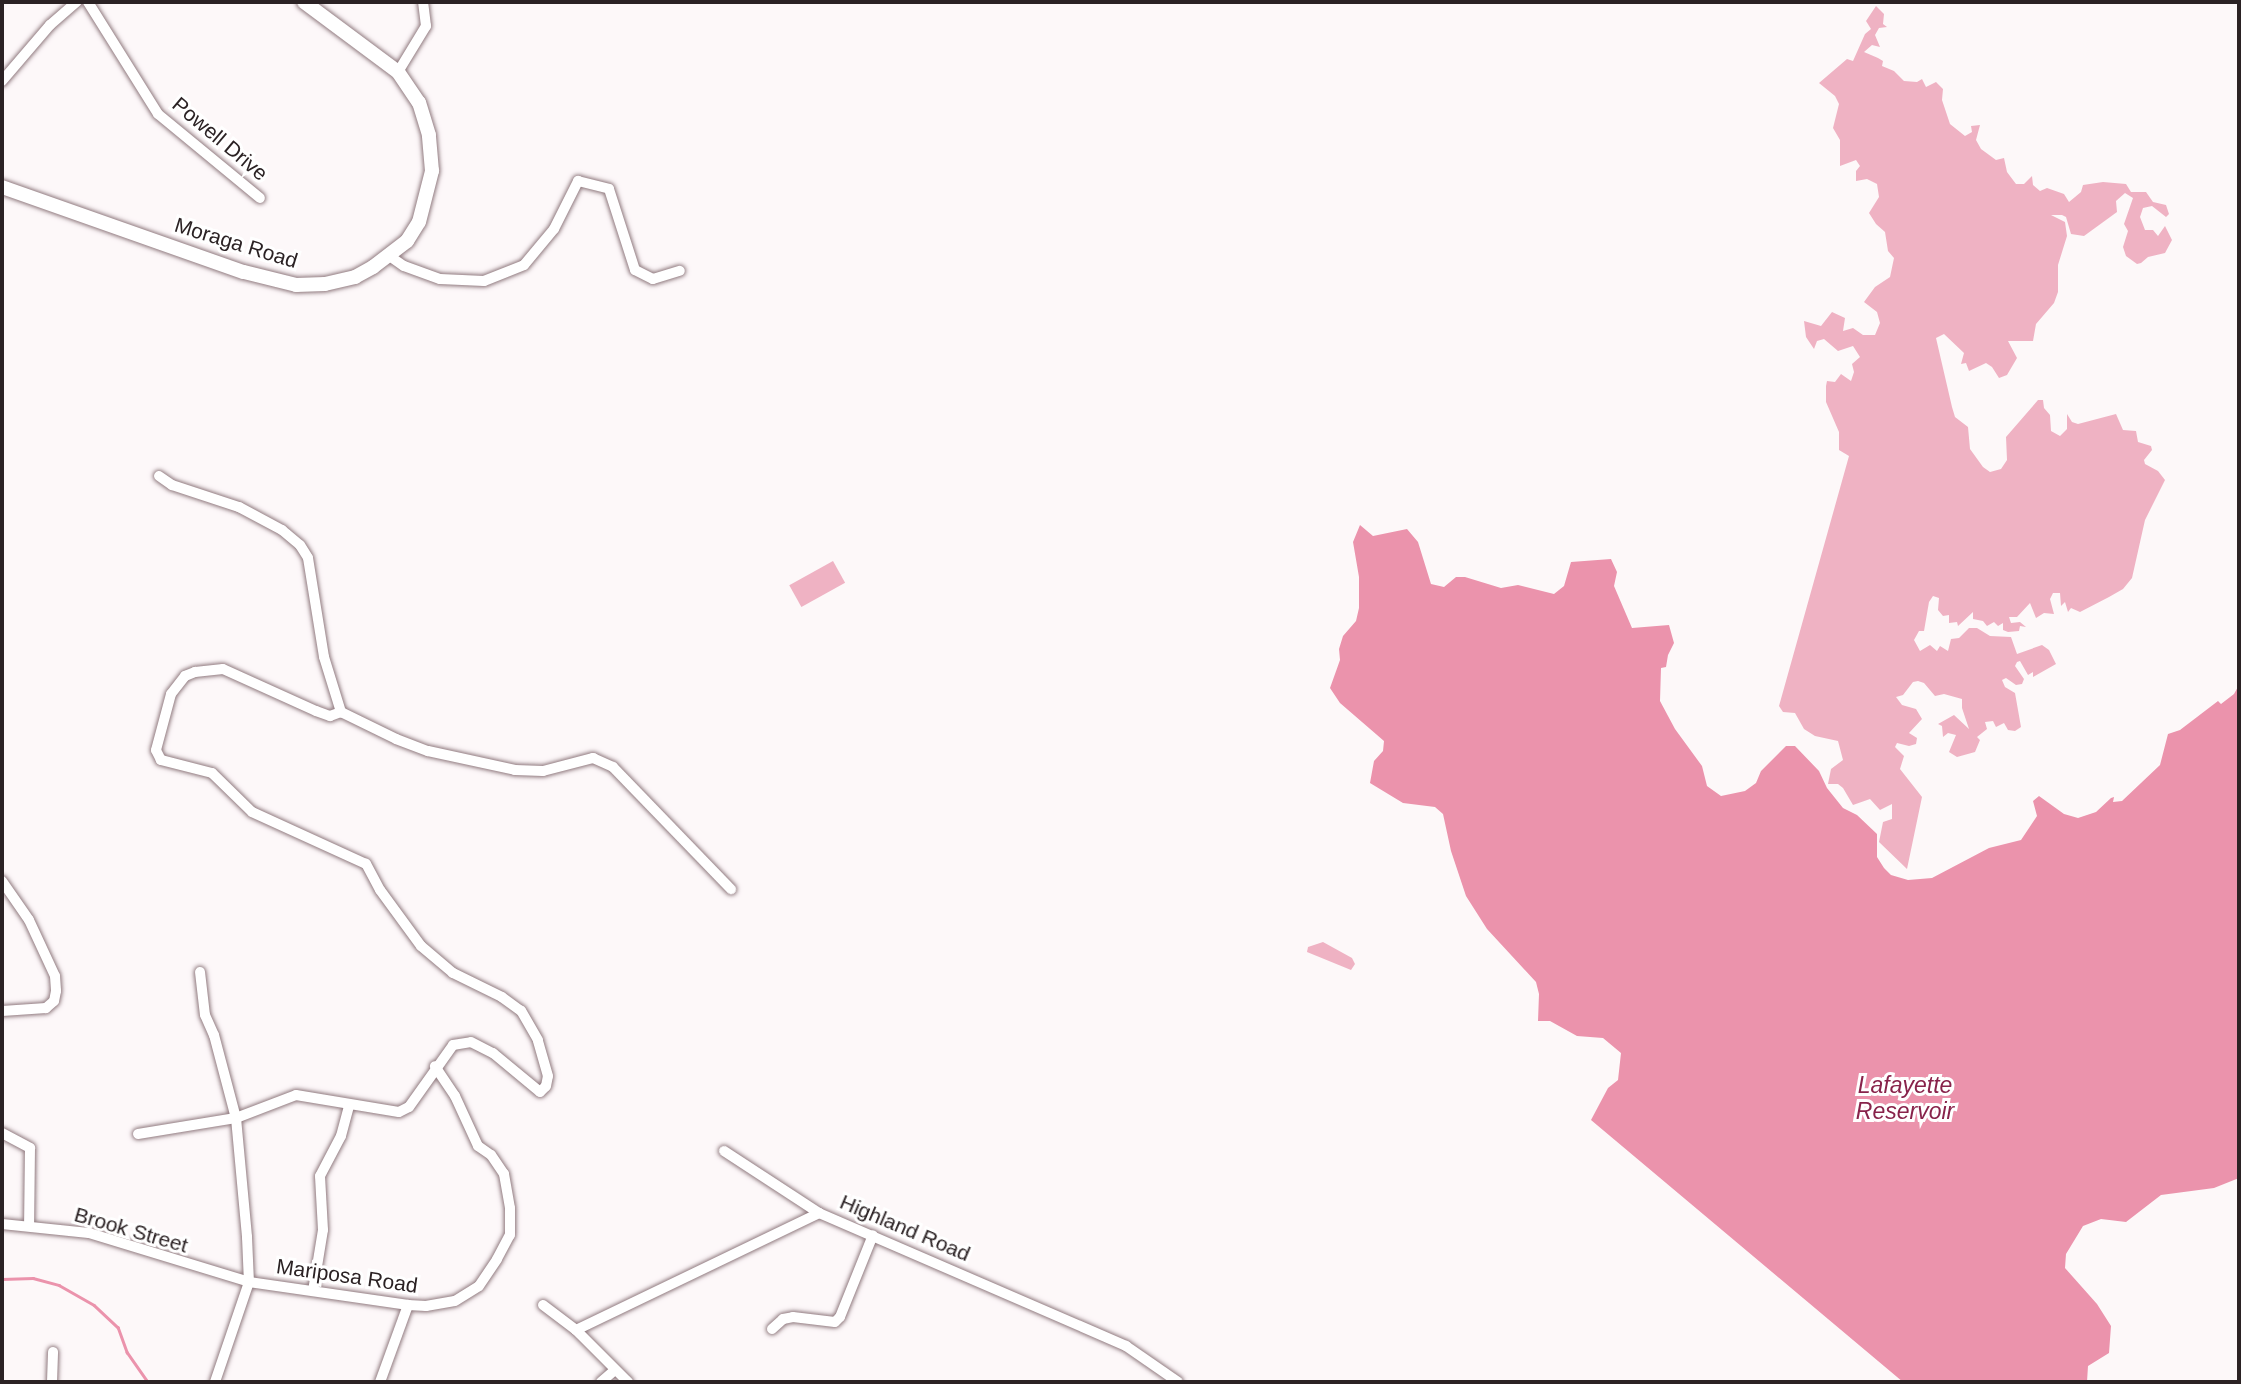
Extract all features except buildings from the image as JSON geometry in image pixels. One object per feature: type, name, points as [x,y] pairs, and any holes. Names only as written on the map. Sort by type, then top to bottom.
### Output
[{"type":"main road","name":"Moraga Road","points":[[2,187],[244,272],[296,285],[325,284],[355,276],[388,256],[407,240],[419,222],[432,171],[429,135],[423,114],[398,72],[304,2]]},
{"type":"street","points":[[2,81],[50,25],[76,2]]},
{"type":"street","name":"Powell Drive","points":[[88,2],[158,114],[260,198]]},
{"type":"street","points":[[398,72],[426,26],[423,2]]},
{"type":"street","points":[[388,256],[404,266],[440,279],[484,281],[524,265],[554,229],[578,181],[609,189],[635,270],[653,279],[680,271]]},
{"type":"street","points":[[159,476],[172,485],[239,507],[282,530],[300,545],[309,558],[324,657],[341,712],[396,740],[428,751],[515,770],[542,771],[593,758],[612,767],[731,889]]},
{"type":"street","points":[[138,1134],[236,1118],[296,1095],[349,1106],[399,1112],[409,1107],[435,1066],[453,1045],[471,1042],[493,1053],[540,1092],[546,1086],[548,1076],[538,1040],[522,1011],[502,997],[453,973],[421,946],[380,890],[366,864],[253,813],[212,773],[161,760],[156,750],[171,694],[185,676],[195,672],[223,669],[316,711],[330,716],[341,712]]},
{"type":"street","points":[[2,881],[29,920],[55,976],[56,990],[54,1001],[46,1008],[2,1012]]},
{"type":"street","points":[[200,972],[205,1014],[222,1060],[236,1118],[249,1282],[215,1382]]},
{"type":"street","name":"Mariposa Road","points":[[249,1282],[408,1305],[446,1304],[479,1286],[511,1230],[504,1174],[491,1155],[478,1146],[455,1096],[435,1066]]},
{"type":"street","points":[[313,1291],[323,1230],[320,1175],[341,1136],[349,1106]]},
{"type":"street","points":[[2,1133],[30,1148],[29,1226]]},
{"type":"street","points":[[724,1151],[819,1213]]},
{"type":"street","name":"Highland Road","points":[[576,1330],[819,1213],[1126,1346],[1178,1382]]},
{"type":"street","name":"Brook Street","points":[[2,1224],[89,1233],[249,1282]]},
{"type":"street","points":[[772,1329],[783,1319],[793,1317],[835,1322],[840,1317],[873,1235]]},
{"type":"street","points":[[380,1382],[408,1305]]},
{"type":"street","points":[[543,1305],[576,1330],[628,1382]]},
{"type":"street","points":[[52,1382],[53,1352]]},
{"type":"street","points":[[601,1382],[615,1370]]},
{"type":"shaded area","points":[[1876,6],[1884,14],[1883,24],[1887,27],[1879,28],[1875,35],[1880,47],[1872,45],[1864,52],[1883,61],[1882,66],[1894,71],[1904,81],[1917,82],[1922,79],[1926,87],[1936,82],[1943,89],[1942,100],[1950,124],[1965,136],[1972,132],[1971,126],[1980,125],[1976,140],[1981,149],[1996,160],[2004,158],[2007,172],[2016,184],[2024,184],[2032,176],[2033,185],[2040,191],[2047,188],[2064,194],[2069,202],[2081,192],[2083,185],[2103,182],[2126,184],[2131,192],[2146,192],[2153,202],[2166,205],[2169,214],[2166,217],[2152,206],[2143,208],[2140,217],[2145,230],[2153,230],[2158,236],[2165,226],[2172,240],[2165,253],[2148,257],[2141,263],[2137,264],[2126,256],[2123,247],[2128,231],[2124,224],[2133,198],[2125,193],[2116,201],[2117,212],[2084,236],[2071,234],[2066,217],[2051,215],[2065,222],[2067,236],[2058,265],[2058,292],[2054,303],[2036,324],[2033,341],[2008,341],[2017,358],[2007,375],[1999,378],[1986,363],[1969,371],[1966,363],[1961,364],[1964,353],[1944,334],[1936,338],[1955,417],[1968,427],[1970,449],[1990,472],[2001,469],[2007,460],[2006,437],[2038,400],[2043,400],[2044,408],[2050,415],[2051,431],[2060,436],[2067,429],[2067,414],[2072,422],[2078,424],[2116,414],[2123,430],[2136,431],[2138,442],[2151,446],[2152,450],[2144,460],[2145,464],[2158,471],[2165,480],[2145,520],[2132,578],[2123,589],[2080,612],[2071,608],[2068,612],[2065,602],[2061,606],[2060,593],[2053,593],[2050,599],[2054,614],[2044,613],[2036,618],[2030,603],[2017,617],[2009,617],[2011,623],[2020,622],[2026,627],[2020,626],[2019,631],[2008,632],[2003,630],[2003,623],[1998,626],[1994,622],[1987,626],[1983,621],[1973,619],[1973,612],[1958,626],[1957,622],[1949,623],[1949,615],[1943,616],[1938,610],[1939,598],[1933,596],[1929,602],[1924,631],[1919,631],[1914,640],[1920,651],[1930,645],[1937,651],[1940,646],[1948,651],[1951,639],[1959,638],[1969,628],[1977,628],[1990,636],[2011,637],[2017,654],[2042,645],[2049,650],[2056,664],[2033,677],[2033,672],[2028,675],[2020,661],[2017,662],[2015,666],[2024,679],[2022,684],[2016,685],[2006,678],[2002,680],[2005,687],[2015,693],[2021,727],[2015,731],[2008,730],[2004,723],[1996,727],[1993,721],[1985,722],[1987,729],[1977,737],[1980,740],[1975,752],[1957,757],[1949,752],[1956,735],[1948,733],[1943,737],[1942,726],[1938,724],[1954,715],[1969,729],[1962,699],[1944,694],[1935,696],[1924,683],[1918,681],[1913,682],[1903,695],[1896,697],[1902,705],[1916,709],[1922,719],[1909,733],[1917,738],[1916,744],[1909,746],[1897,743],[1895,747],[1904,756],[1900,769],[1922,797],[1907,869],[1879,842],[1883,822],[1892,819],[1892,804],[1880,810],[1870,799],[1853,805],[1843,788],[1838,784],[1828,784],[1831,769],[1843,760],[1838,741],[1815,736],[1804,729],[1795,713],[1783,712],[1779,706],[1849,456],[1839,450],[1839,432],[1826,402],[1827,381],[1835,382],[1841,374],[1851,381],[1854,372],[1852,364],[1860,357],[1853,346],[1838,351],[1824,339],[1817,341],[1814,349],[1806,337],[1804,321],[1821,326],[1832,312],[1845,318],[1843,331],[1853,328],[1863,335],[1875,335],[1880,323],[1877,312],[1864,302],[1875,287],[1890,277],[1894,258],[1888,251],[1885,232],[1869,213],[1879,197],[1877,184],[1867,179],[1856,181],[1856,171],[1860,166],[1856,160],[1840,166],[1840,140],[1833,128],[1839,104],[1835,96],[1819,83],[1847,59],[1853,61],[1865,34],[1871,29],[1866,21]]},
{"type":"shaded area","points":[[833,561],[845,583],[801,607],[789,585]]},
{"type":"shaded area","points":[[1323,942],[1352,958],[1355,964],[1351,970],[1307,952],[1308,947]]},
{"type":"water","name":"Lafayette Reservoir","points":[[1360,525],[1373,536],[1407,529],[1418,542],[1431,584],[1444,587],[1456,577],[1465,577],[1501,588],[1518,585],[1554,594],[1564,586],[1571,562],[1611,559],[1617,572],[1614,586],[1632,628],[1669,625],[1674,643],[1666,667],[1661,668],[1660,701],[1675,729],[1702,766],[1707,786],[1721,796],[1745,791],[1756,783],[1761,771],[1786,746],[1795,746],[1819,771],[1827,788],[1843,808],[1857,815],[1877,834],[1877,857],[1884,868],[1891,875],[1908,880],[1932,878],[1989,848],[2021,840],[2037,816],[2033,801],[2039,796],[2064,814],[2078,818],[2096,812],[2111,798],[2114,797],[2113,802],[2122,801],[2160,765],[2168,734],[2180,730],[2218,701],[2221,704],[2234,694],[2239,685],[2239,1178],[2214,1188],[2161,1195],[2126,1222],[2101,1219],[2083,1226],[2066,1254],[2065,1268],[2097,1304],[2111,1326],[2109,1353],[2088,1366],[2087,1382],[1903,1382],[1591,1120],[1608,1088],[1618,1080],[1621,1053],[1603,1038],[1577,1036],[1550,1021],[1538,1021],[1539,994],[1536,982],[1487,929],[1466,896],[1451,851],[1443,814],[1435,807],[1403,803],[1370,783],[1374,761],[1383,751],[1384,741],[1340,703],[1330,688],[1340,660],[1339,649],[1343,636],[1356,621],[1359,608],[1359,577],[1353,542]]},
{"type":"waterway","points":[[2,1279],[33,1278],[59,1285],[94,1305],[118,1327],[127,1352],[148,1382]]}]
